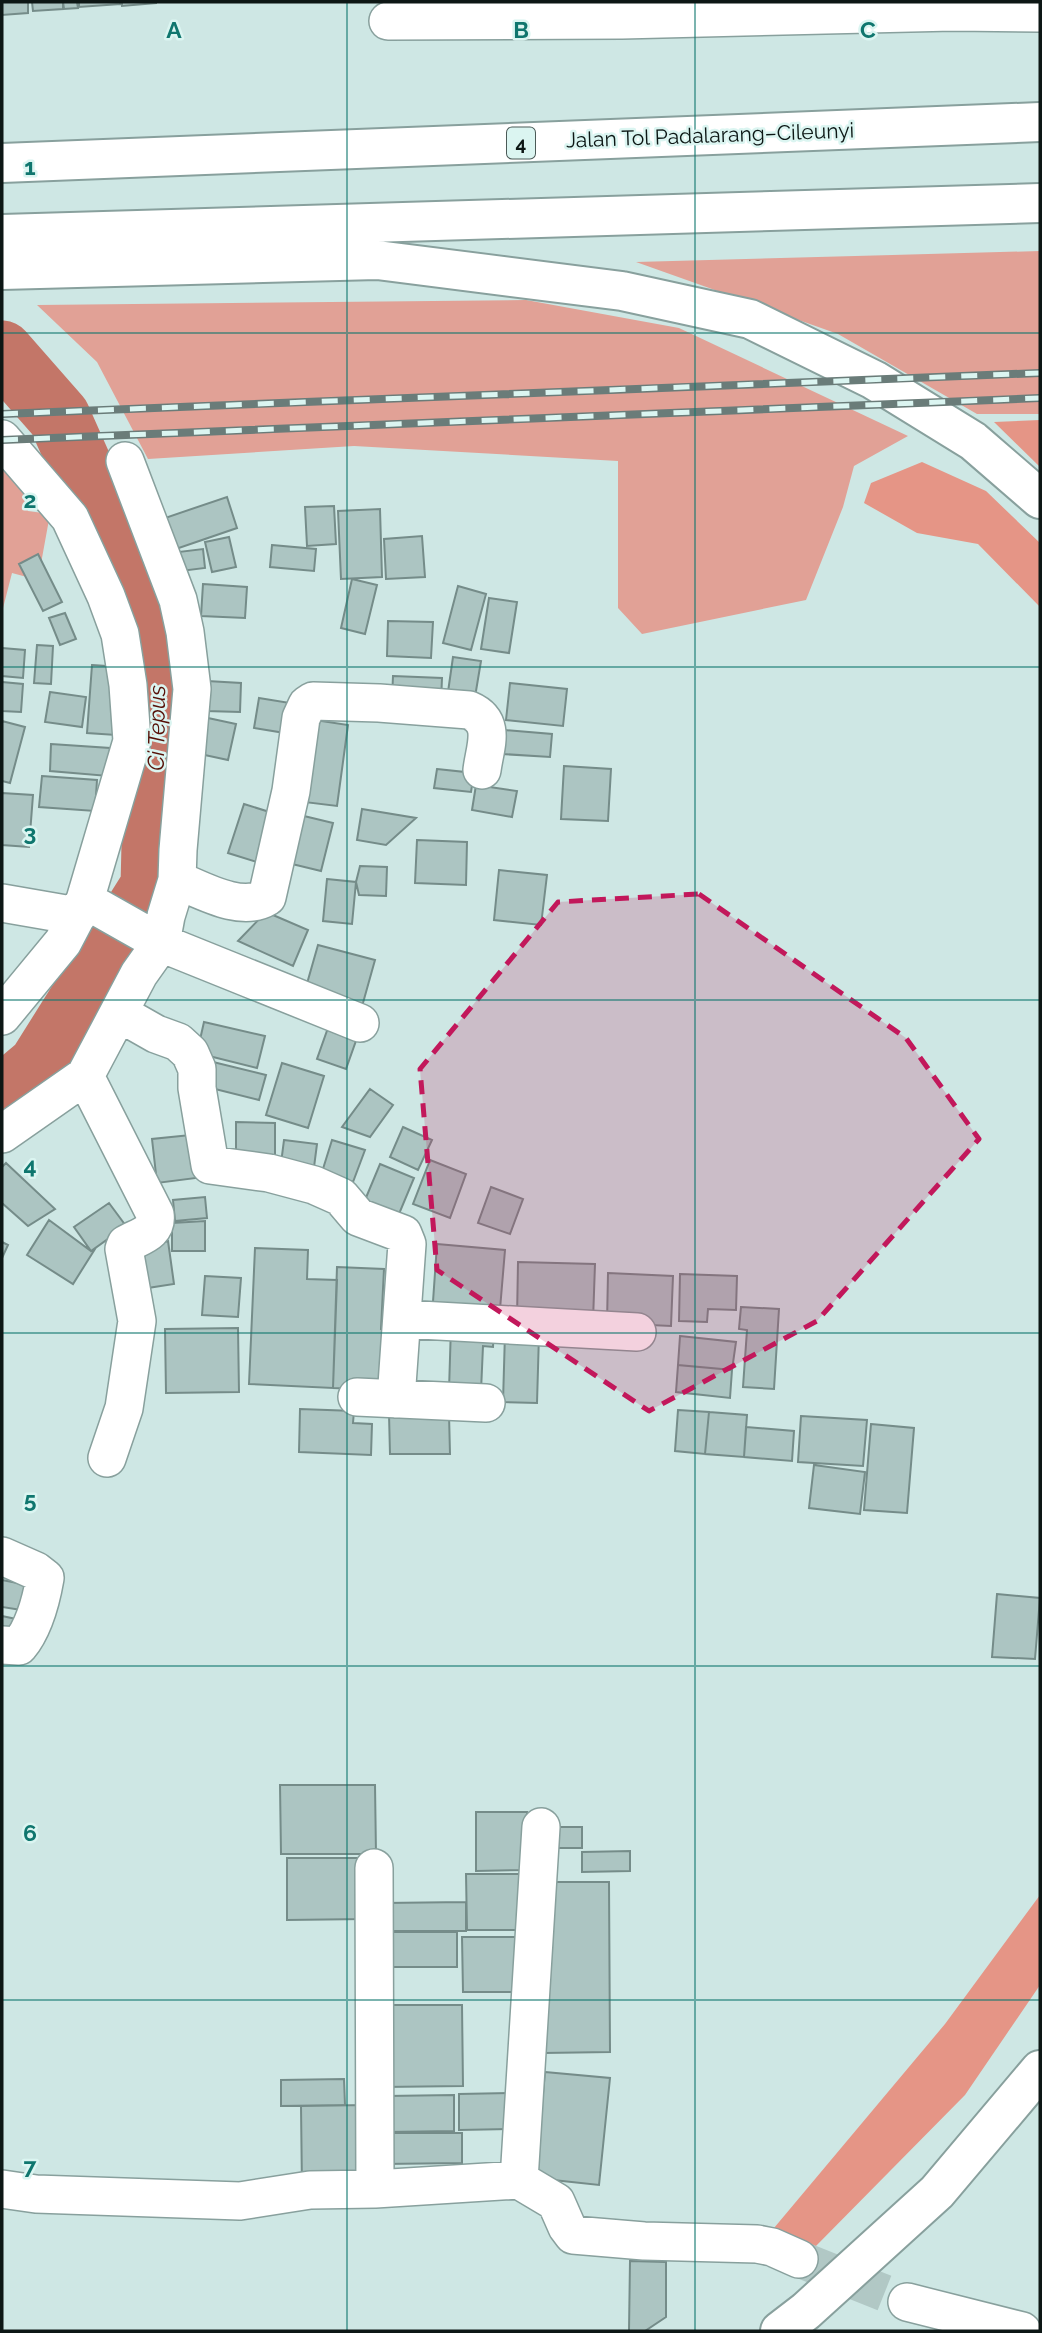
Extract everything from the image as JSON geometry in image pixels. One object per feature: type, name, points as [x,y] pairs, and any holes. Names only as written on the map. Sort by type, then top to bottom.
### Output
[{"type":"highway","name":"Jalan Tol Padalarang–Cileunyi","points":[[2,163],[1040,122]]},
{"type":"highway","points":[[2,234],[1040,203]]},
{"type":"highway","points":[[2,270],[377,260],[622,291],[750,319],[874,380],[974,441],[1040,499]]},
{"type":"highway","points":[[780,2331],[806,2311],[937,2192],[1040,2070]]},
{"type":"street","points":[[388,21],[456,12],[954,7],[1040,13]]},
{"type":"street","points":[[2,439],[70,518],[106,596],[120,634],[128,685],[132,741],[92,910],[2,1016]]},
{"type":"street","points":[[2,1134],[85,1076],[157,941],[177,880],[192,689],[178,600],[125,461]]},
{"type":"street","points":[[177,880],[226,901],[252,901],[267,897],[291,791],[301,718],[307,705],[313,701],[469,710],[481,716],[487,725],[482,770]]},
{"type":"street","points":[[2,903],[92,910],[157,941],[360,1023]]},
{"type":"street","points":[[119,1013],[156,1034],[178,1042],[190,1053],[197,1069],[197,1088],[210,1165],[269,1173],[314,1185],[341,1197],[358,1217],[403,1234],[407,1244],[396,1399]]},
{"type":"street","points":[[85,1076],[155,1214],[157,1223],[153,1230],[125,1244],[137,1321],[124,1408],[107,1458]]},
{"type":"street","points":[[402,1319],[637,1332]]},
{"type":"street","points":[[357,1397],[486,1403]]},
{"type":"street","points":[[2,1556],[36,1571],[45,1578],[27,1636],[19,1646],[2,1645]]},
{"type":"street","points":[[519,2180],[541,1827]]},
{"type":"street","points":[[374,1868],[375,2189]]},
{"type":"street","points":[[2,2189],[36,2194],[240,2201],[310,2190],[375,2189],[519,2180],[556,2202],[573,2235],[644,2241],[757,2244],[772,2247],[799,2259]]},
{"type":"street","points":[[907,2302],[1021,2331]]},
{"type":"highlighted area","points":[[699,894],[906,1038],[979,1139],[817,1321],[649,1411],[437,1270],[420,1069],[558,902]]},
{"type":"shaded area","points":[[1040,251],[1040,414],[977,414],[838,334],[636,262]]},
{"type":"shaded area","points":[[526,300],[679,328],[908,436],[854,466],[843,507],[806,600],[642,634],[618,608],[618,461],[354,446],[148,459],[97,362],[37,305]]},
{"type":"shaded area","points":[[1040,420],[1040,467],[994,422]]},
{"type":"shaded area","points":[[922,462],[986,491],[1040,543],[1040,607],[978,544],[917,533],[864,503],[871,483]]},
{"type":"shaded area","points":[[2,470],[16,470],[28,511],[50,514],[38,580],[12,573],[2,612]]},
{"type":"shaded area","points":[[1040,1895],[1040,1985],[965,2095],[814,2248],[774,2228],[945,2024]]},
{"type":"building","points":[[2,2],[28,2],[28,13],[2,15]]},
{"type":"building","points":[[32,2],[63,2],[63,9],[33,11]]},
{"type":"building","points":[[63,2],[77,2],[78,8],[64,9]]},
{"type":"building","points":[[79,2],[120,2],[120,4],[79,7]]},
{"type":"building","points":[[122,2],[156,2],[156,3],[122,6]]},
{"type":"building","points":[[227,497],[237,528],[173,550],[162,519]]},
{"type":"building","points":[[334,506],[336,544],[307,546],[305,507]]},
{"type":"building","points":[[380,509],[382,577],[341,579],[338,511]]},
{"type":"building","points":[[422,536],[425,577],[386,579],[384,539]]},
{"type":"building","points":[[229,537],[236,567],[212,572],[205,542]]},
{"type":"building","points":[[272,545],[316,549],[314,571],[270,567]]},
{"type":"building","points":[[203,549],[205,568],[173,572],[170,553]]},
{"type":"building","points":[[38,554],[62,602],[43,611],[19,564]]},
{"type":"building","points":[[352,579],[377,585],[365,634],[341,628]]},
{"type":"building","points":[[203,584],[247,587],[245,618],[201,616]]},
{"type":"building","points":[[458,586],[486,594],[471,650],[443,643]]},
{"type":"building","points":[[489,598],[517,602],[509,653],[481,649]]},
{"type":"building","points":[[65,613],[76,639],[60,645],[49,618]]},
{"type":"building","points":[[388,621],[433,622],[431,658],[387,656]]},
{"type":"building","points":[[37,645],[53,646],[51,684],[34,683]]},
{"type":"building","points":[[2,648],[25,650],[23,678],[2,676]]},
{"type":"building","points":[[453,657],[481,661],[475,697],[448,692]]},
{"type":"building","points":[[92,665],[121,667],[116,735],[87,733]]},
{"type":"building","points":[[393,676],[442,678],[441,702],[392,699]]},
{"type":"building","points":[[207,681],[241,683],[240,712],[206,711]]},
{"type":"building","points":[[2,682],[23,684],[21,712],[2,711]]},
{"type":"building","points":[[510,683],[567,689],[563,726],[506,720]]},
{"type":"building","points":[[50,692],[86,697],[82,727],[45,722]]},
{"type":"building","points":[[259,698],[290,703],[285,733],[254,728]]},
{"type":"building","points":[[208,718],[236,724],[228,760],[200,754]]},
{"type":"building","points":[[315,720],[348,725],[337,806],[304,802]]},
{"type":"building","points":[[2,721],[25,727],[10,783],[2,781]]},
{"type":"building","points":[[504,730],[552,734],[550,757],[502,754]]},
{"type":"building","points":[[51,744],[110,748],[108,776],[50,771]]},
{"type":"building","points":[[564,766],[611,769],[608,821],[561,819]]},
{"type":"building","points":[[437,769],[474,773],[471,792],[434,788]]},
{"type":"building","points":[[42,776],[97,780],[95,811],[39,807]]},
{"type":"building","points":[[476,785],[517,791],[512,817],[472,810]]},
{"type":"building","points":[[2,793],[33,795],[29,847],[2,845]]},
{"type":"building","points":[[244,804],[279,815],[263,864],[228,853]]},
{"type":"building","points":[[362,809],[416,818],[386,845],[357,840]]},
{"type":"building","points":[[304,816],[333,823],[321,871],[292,864]]},
{"type":"building","points":[[417,840],[467,842],[466,885],[415,883]]},
{"type":"building","points":[[360,866],[387,867],[386,896],[359,895],[356,882]]},
{"type":"building","points":[[499,870],[547,875],[541,925],[494,920]]},
{"type":"building","points":[[327,879],[356,882],[352,924],[323,921]]},
{"type":"building","points":[[266,912],[308,930],[293,966],[238,941]]},
{"type":"building","points":[[318,945],[375,960],[361,1010],[304,994]]},
{"type":"building","points":[[204,1022],[265,1036],[257,1068],[197,1053]]},
{"type":"building","points":[[329,1025],[358,1035],[346,1069],[317,1059]]},
{"type":"building","points":[[209,1061],[266,1075],[259,1100],[203,1086]]},
{"type":"building","points":[[282,1063],[324,1076],[308,1128],[266,1115]]},
{"type":"building","points":[[370,1089],[393,1105],[370,1137],[342,1127]]},
{"type":"building","points":[[236,1122],[275,1123],[275,1162],[236,1162]]},
{"type":"building","points":[[403,1127],[432,1140],[418,1170],[390,1157]]},
{"type":"building","points":[[200,1134],[204,1177],[157,1183],[152,1139]]},
{"type":"building","points":[[284,1140],[317,1144],[313,1175],[280,1171]]},
{"type":"building","points":[[332,1140],[365,1150],[353,1182],[322,1172]]},
{"type":"building","points":[[430,1160],[466,1174],[450,1218],[413,1204]]},
{"type":"building","points":[[6,1163],[55,1209],[28,1226],[2,1203],[2,1167]]},
{"type":"building","points":[[380,1164],[414,1178],[399,1214],[365,1200]]},
{"type":"building","points":[[491,1187],[523,1199],[510,1234],[478,1223]]},
{"type":"building","points":[[205,1197],[207,1218],[175,1221],[173,1200]]},
{"type":"building","points":[[109,1203],[126,1226],[91,1251],[74,1227]]},
{"type":"building","points":[[49,1220],[91,1251],[95,1249],[73,1284],[27,1255]]},
{"type":"building","points":[[205,1221],[205,1251],[172,1251],[172,1223]]},
{"type":"building","points":[[168,1241],[174,1284],[141,1289],[135,1250]]},
{"type":"building","points":[[2,1242],[8,1245],[2,1258]]},
{"type":"building","points":[[437,1244],[505,1250],[499,1321],[432,1316]]},
{"type":"building","points":[[255,1248],[308,1250],[307,1279],[337,1280],[333,1388],[249,1384]]},
{"type":"building","points":[[518,1262],[595,1264],[593,1321],[517,1319]]},
{"type":"building","points":[[337,1267],[384,1269],[381,1329],[392,1329],[389,1390],[333,1388]]},
{"type":"building","points":[[608,1273],[673,1276],[671,1326],[607,1323]]},
{"type":"building","points":[[680,1274],[737,1276],[736,1310],[708,1309],[707,1322],[679,1321]]},
{"type":"building","points":[[205,1276],[241,1278],[238,1317],[202,1315]]},
{"type":"building","points":[[741,1307],[779,1309],[774,1389],[743,1387],[747,1330],[739,1329]]},
{"type":"building","points":[[451,1326],[494,1328],[493,1347],[483,1346],[481,1391],[449,1390]]},
{"type":"building","points":[[238,1328],[239,1392],[166,1393],[165,1329]]},
{"type":"building","points":[[505,1333],[539,1334],[537,1403],[503,1402]]},
{"type":"building","points":[[680,1336],[736,1342],[732,1370],[678,1365]]},
{"type":"building","points":[[678,1365],[732,1370],[730,1398],[676,1392]]},
{"type":"building","points":[[300,1409],[354,1411],[353,1423],[372,1424],[371,1455],[299,1452]]},
{"type":"building","points":[[678,1410],[709,1412],[705,1454],[675,1451]]},
{"type":"building","points":[[709,1412],[747,1415],[744,1457],[705,1454]]},
{"type":"building","points":[[389,1414],[449,1414],[450,1454],[390,1454]]},
{"type":"building","points":[[801,1416],[867,1420],[863,1466],[798,1462]]},
{"type":"building","points":[[871,1424],[914,1428],[907,1513],[864,1510]]},
{"type":"building","points":[[746,1427],[794,1431],[792,1461],[744,1457]]},
{"type":"building","points":[[814,1465],[865,1472],[860,1514],[809,1508]]},
{"type":"building","points":[[2,1580],[33,1586],[34,1612],[2,1607]]},
{"type":"building","points":[[997,1594],[1040,1598],[1035,1659],[992,1657]]},
{"type":"building","points":[[2,1616],[16,1619],[2,1641]]},
{"type":"building","points":[[280,1785],[375,1785],[376,1854],[281,1854]]},
{"type":"building","points":[[476,1812],[527,1812],[527,1870],[476,1871]]},
{"type":"building","points":[[550,1827],[582,1827],[582,1848],[550,1848]]},
{"type":"building","points":[[630,1851],[630,1871],[582,1872],[582,1852]]},
{"type":"building","points":[[287,1858],[364,1858],[365,1919],[287,1920]]},
{"type":"building","points":[[466,1874],[528,1874],[528,1930],[467,1930]]},
{"type":"building","points":[[543,1882],[609,1882],[610,2052],[544,2053]]},
{"type":"building","points":[[466,1902],[466,1931],[384,1931],[384,1903]]},
{"type":"building","points":[[388,1932],[457,1932],[457,1967],[388,1967]]},
{"type":"building","points":[[462,1937],[529,1937],[529,1992],[463,1992]]},
{"type":"building","points":[[383,2005],[462,2005],[463,2086],[383,2087]]},
{"type":"building","points":[[545,2072],[610,2078],[599,2185],[535,2178]]},
{"type":"building","points":[[344,2079],[345,2105],[281,2106],[281,2080]]},
{"type":"building","points":[[515,2093],[516,2129],[459,2130],[459,2094]]},
{"type":"building","points":[[454,2095],[454,2131],[387,2132],[387,2096]]},
{"type":"building","points":[[367,2105],[368,2188],[302,2189],[301,2106]]},
{"type":"building","points":[[383,2133],[462,2133],[462,2163],[383,2164]]},
{"type":"building","points":[[630,2261],[666,2262],[666,2317],[645,2331],[629,2331]]},
{"type":"waterway","name":"Ci Tepus","points":[[2,352],[59,417],[158,640],[152,886],[39,1066],[2,1097]]},
{"type":"tunnel","points":[[799,2259],[907,2302]]},
{"type":"railway","points":[[2,414],[1040,373]]},
{"type":"railway","points":[[2,440],[1040,398]]}]
